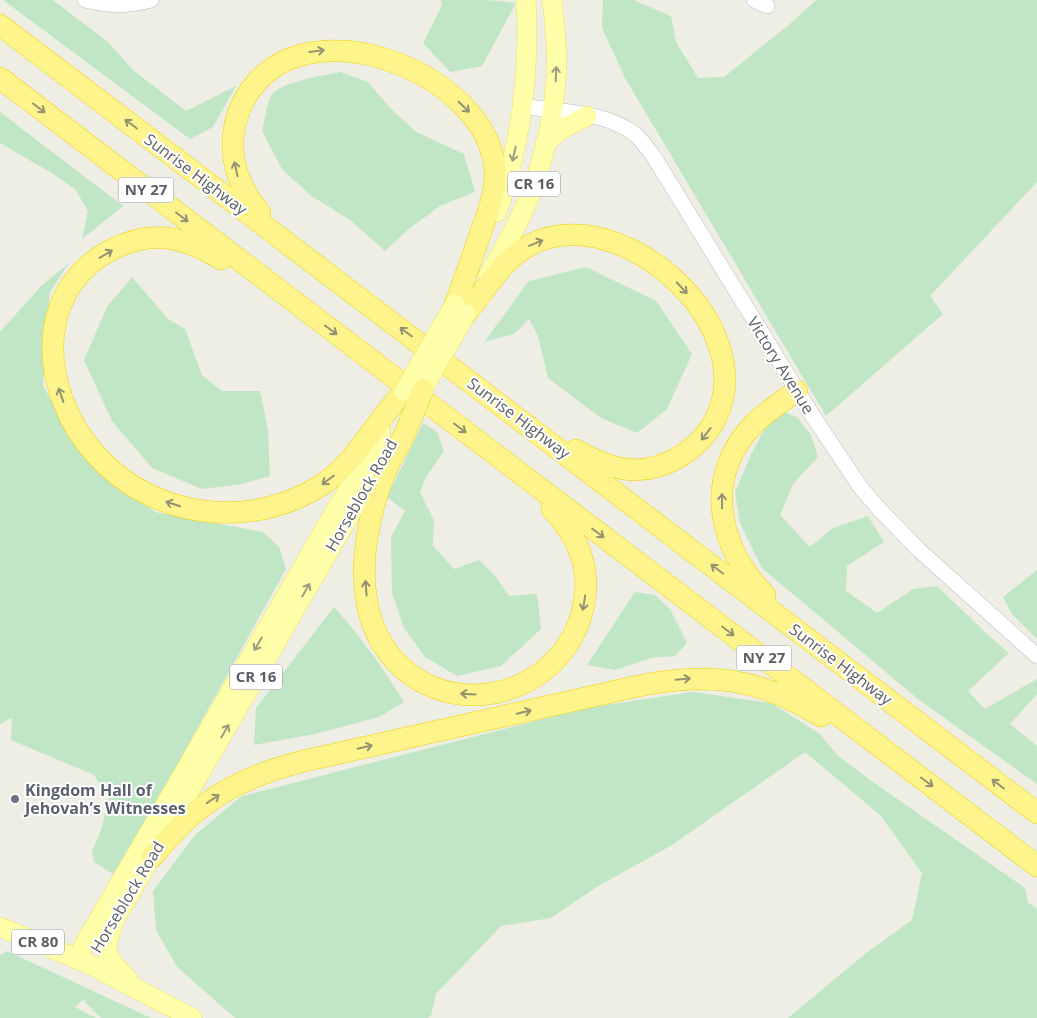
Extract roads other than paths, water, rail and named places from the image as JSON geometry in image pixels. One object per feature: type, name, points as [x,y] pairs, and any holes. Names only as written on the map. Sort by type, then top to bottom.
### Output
[{"type":"highway","name":"Sunrise Highway","points":[[0,25],[1037,814]]},
{"type":"highway","points":[[281,238],[249,199],[240,183],[235,165],[233,138],[235,124],[238,112],[247,95],[259,79],[269,70],[301,54],[343,50],[390,60],[420,74],[457,101],[476,120],[492,150],[495,178],[491,205],[461,309]]},
{"type":"highway","name":"NY 27","points":[[0,78],[1037,866]]},
{"type":"highway","points":[[461,309],[502,268],[531,244],[550,238],[571,235],[593,236],[617,244],[642,256],[677,282],[698,306],[713,331],[725,367],[725,392],[713,425],[690,450],[672,462],[653,468],[625,470],[602,463],[572,448],[504,408]]},
{"type":"highway","points":[[292,301],[204,249],[178,239],[166,237],[141,239],[106,253],[86,268],[69,288],[57,314],[53,329],[52,353],[57,382],[76,428],[96,456],[121,478],[135,487],[157,498],[182,507],[199,511],[225,513],[266,508],[297,498],[324,483],[348,462],[385,440],[414,390]]},
{"type":"highway","points":[[385,440],[402,440],[414,390]]},
{"type":"highway","points":[[797,391],[761,417],[740,441],[726,472],[722,507],[730,545],[742,567],[759,588],[811,641]]},
{"type":"highway","points":[[385,440],[385,471],[373,508],[364,559],[366,592],[372,622],[384,647],[401,667],[431,686],[451,693],[465,695],[488,694],[510,690],[533,679],[554,663],[570,642],[581,617],[585,592],[584,565],[581,552],[570,529],[552,509],[490,451]]},
{"type":"highway","points":[[152,857],[184,822],[204,806],[240,783],[271,770],[634,687],[675,680],[700,678],[725,680],[752,684],[776,692],[811,710],[909,768]]},
{"type":"main road","name":"CR 16","points":[[461,309],[509,174],[522,106],[527,52],[526,0]]},
{"type":"main road","name":"CR 16","points":[[414,390],[461,309],[523,212],[530,194],[546,144],[556,80],[552,0]]},
{"type":"main road","points":[[546,144],[560,130],[587,116]]},
{"type":"main road","name":"Horseblock Road","points":[[81,961],[105,933],[122,909],[385,440]]},
{"type":"main road","name":"Horseblock Road","points":[[81,961],[385,440]]},
{"type":"main road","points":[[122,909],[108,937],[107,954],[115,966],[139,990]]},
{"type":"main road","name":"CR 80","points":[[0,927],[81,961],[192,1018]]},
{"type":"street","points":[[85,0],[115,6],[151,0]]},
{"type":"street","name":"Victory Avenue","points":[[522,106],[610,120],[620,124],[642,141],[654,157],[797,391],[847,468],[880,510],[944,573],[1037,656]]},
{"type":"place","name":"Kingdom Hall of Jehovah’s Witnesses","points":[[15,799]]}]
